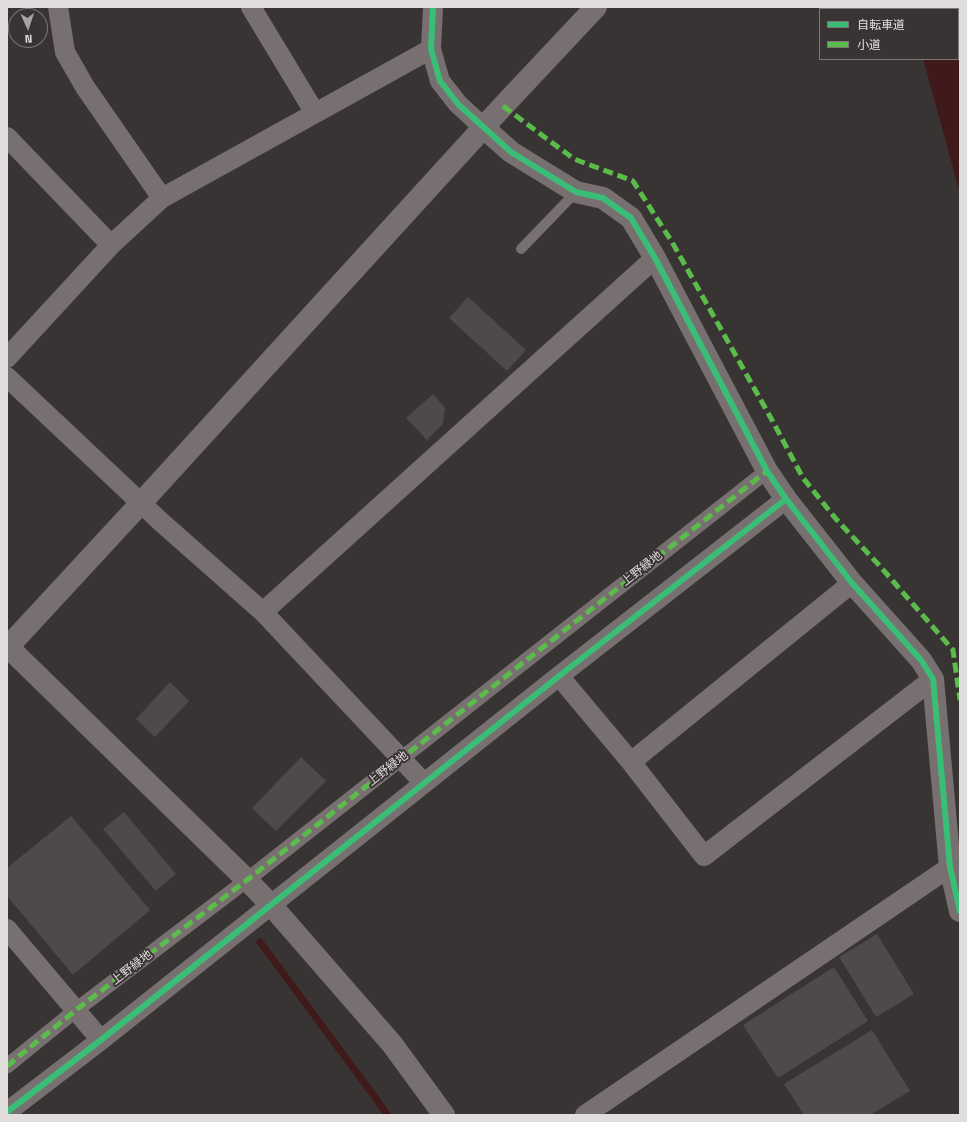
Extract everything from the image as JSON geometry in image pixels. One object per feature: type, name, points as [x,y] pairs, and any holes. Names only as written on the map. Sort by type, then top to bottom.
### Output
[{"type":"street","points":[[58,7],[65,52],[85,87],[162,198]]},
{"type":"street","points":[[251,7],[315,113]]},
{"type":"street","points":[[433,7],[431,49],[440,81],[458,104],[511,152],[576,192],[603,198],[631,218],[655,258],[767,471],[786,499],[852,583],[921,660],[933,679],[950,866],[960,911]]},
{"type":"street","points":[[444,1115],[392,1044],[271,905],[7,647],[596,7]]},
{"type":"street","points":[[7,358],[111,245],[162,198],[431,49]]},
{"type":"street","points":[[7,137],[111,245]]},
{"type":"street","points":[[263,612],[655,258]]},
{"type":"street","points":[[7,377],[166,526],[263,612],[424,783]]},
{"type":"street","name":"上野緑地","points":[[7,1066],[76,1010],[247,880],[767,471]]},
{"type":"street","points":[[7,1112],[101,1040],[559,676],[786,499]]},
{"type":"street","points":[[631,762],[852,583]]},
{"type":"street","points":[[559,676],[631,762],[704,856],[933,679]]},
{"type":"street","points":[[585,1115],[950,866]]},
{"type":"street","points":[[7,929],[101,1040]]},
{"type":"lane","points":[[521,249],[576,192]]},
{"type":"shaded area","points":[[960,7],[960,193],[923,60],[959,60],[959,8],[910,8]]},
{"type":"building","points":[[468,297],[526,350],[507,371],[449,318]]},
{"type":"building","points":[[433,394],[445,408],[443,424],[427,440],[406,418]]},
{"type":"building","points":[[170,682],[189,701],[155,737],[136,719]]},
{"type":"building","points":[[301,757],[326,781],[276,831],[252,808]]},
{"type":"building","points":[[124,812],[176,874],[156,891],[103,829]]},
{"type":"building","points":[[71,816],[150,910],[73,975],[7,896],[7,868]]},
{"type":"building","points":[[877,934],[914,994],[876,1017],[839,957]]},
{"type":"building","points":[[834,967],[868,1021],[778,1078],[743,1025]]},
{"type":"building","points":[[872,1030],[910,1091],[870,1115],[804,1115],[784,1084]]},
{"type":"waterway","points":[[260,942],[387,1115]]},
{"type":"marked path","points":[[503,106],[574,159],[633,181],[672,242],[803,478],[836,519],[878,564],[953,650],[960,700]]},
{"type":"marked path","points":[[7,1066],[76,1010],[247,880],[767,471]]},
{"type":"cycle path","points":[[433,7],[431,49],[440,81],[458,104],[511,152],[576,192],[603,198],[631,218],[655,258],[767,471],[786,499],[852,583],[921,660],[933,679],[950,867],[960,911]]},
{"type":"cycle path","points":[[7,1112],[101,1040],[559,676],[786,499]]}]
